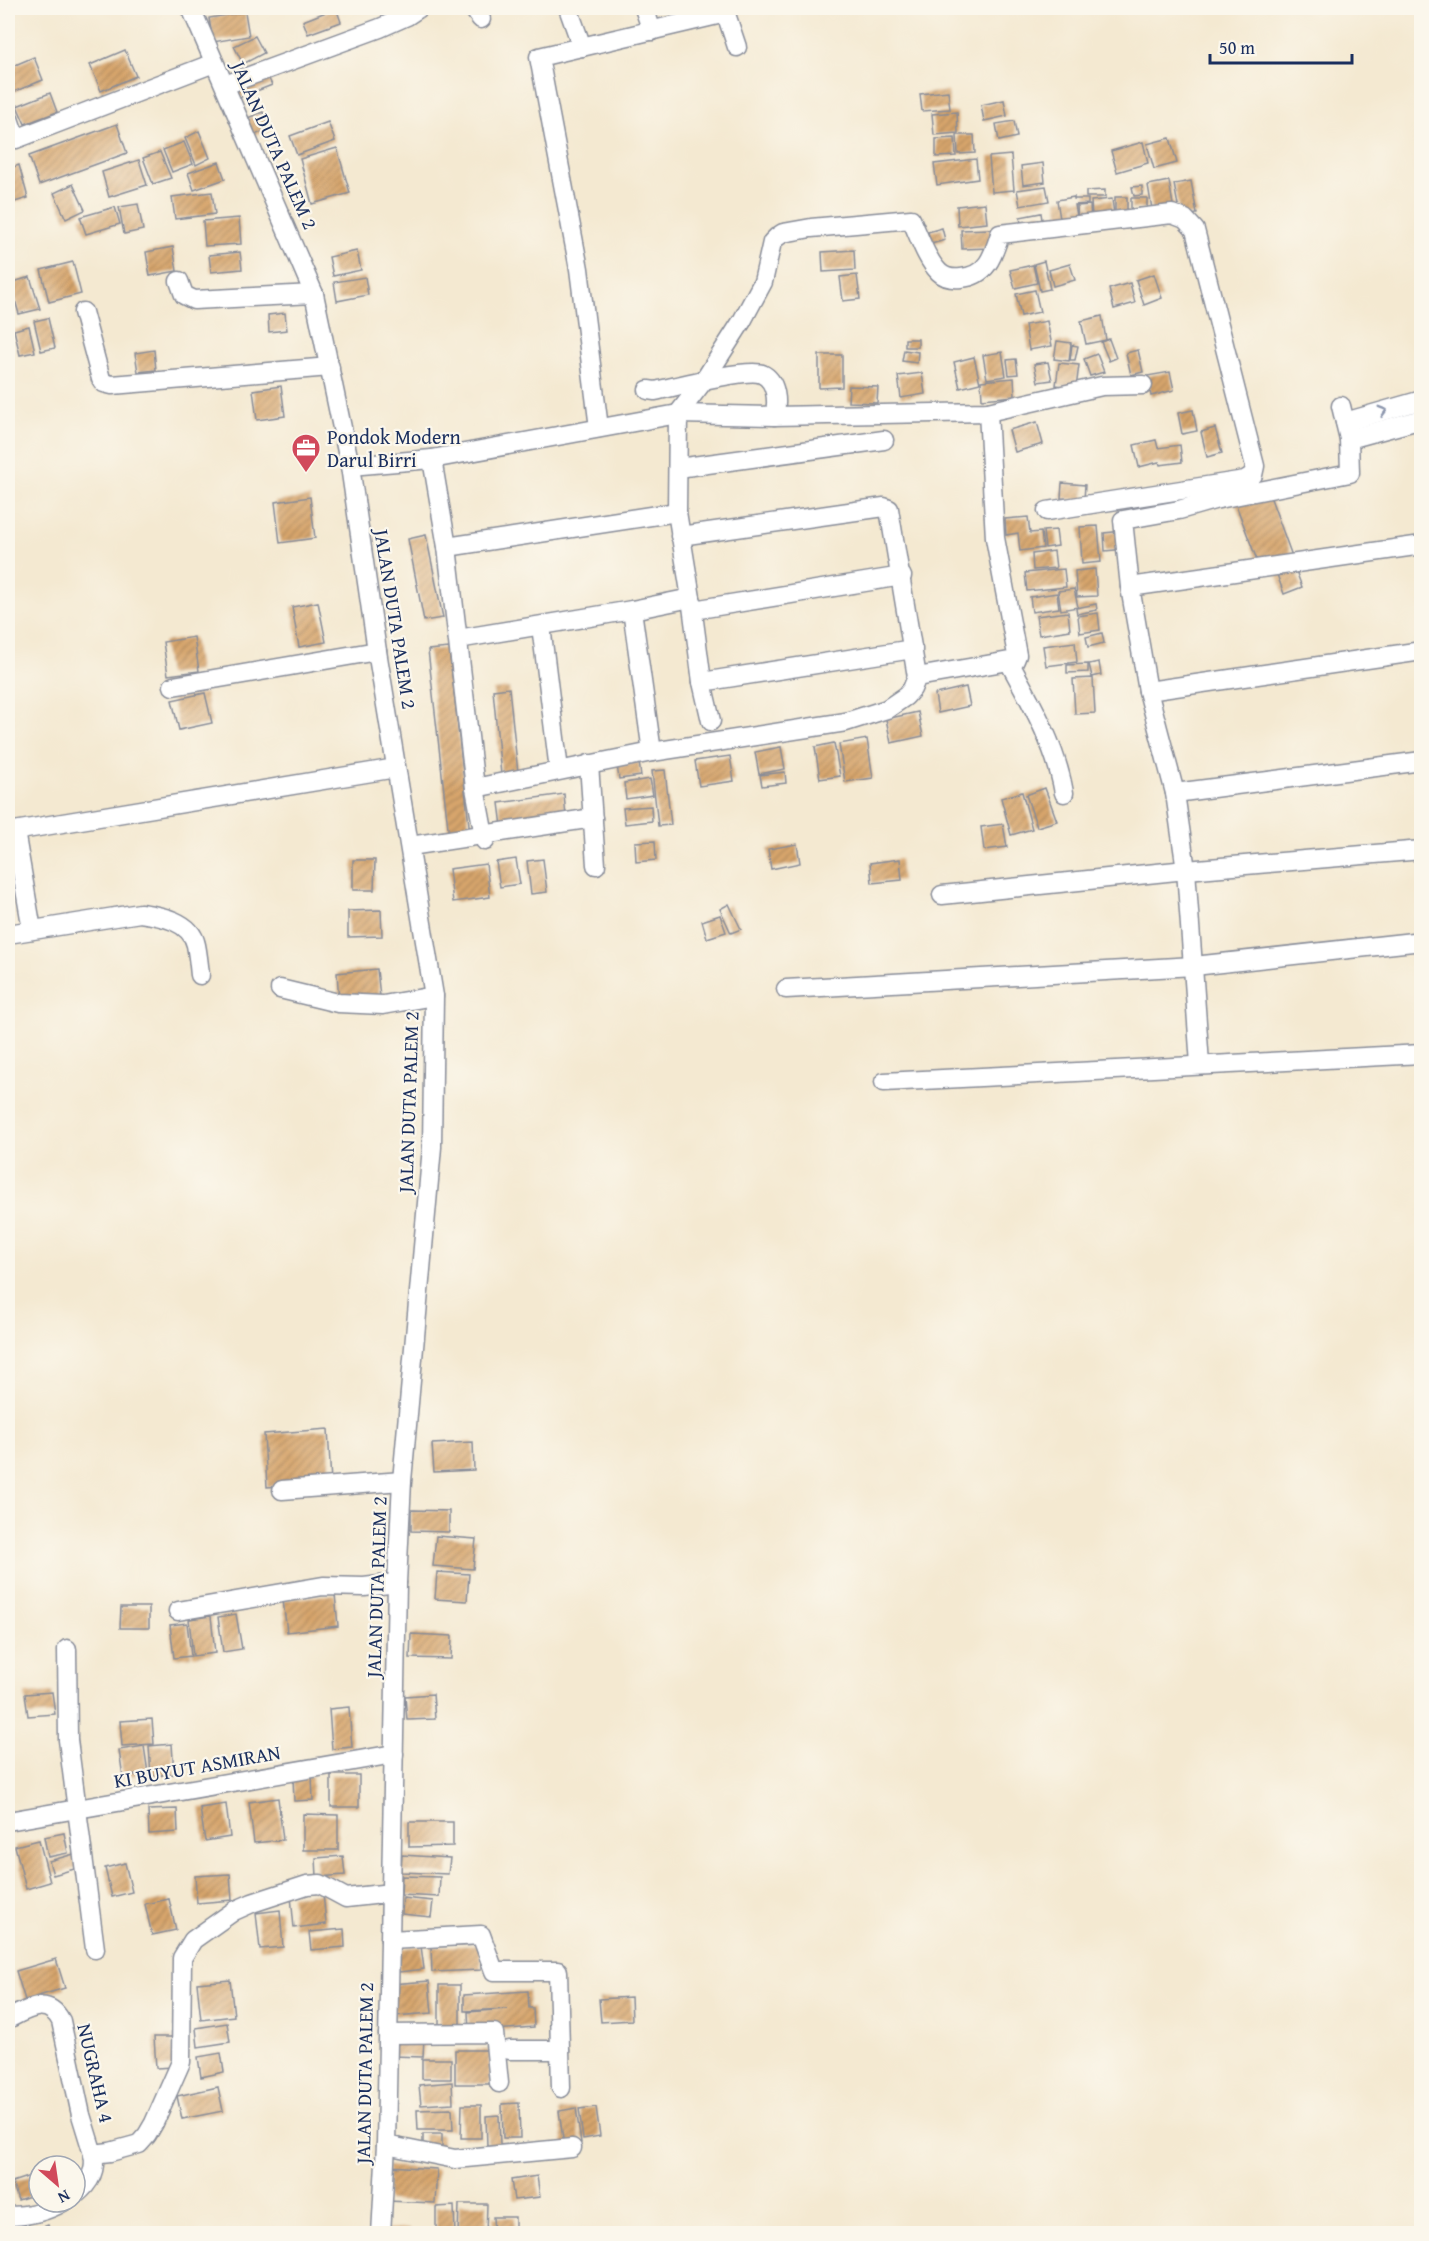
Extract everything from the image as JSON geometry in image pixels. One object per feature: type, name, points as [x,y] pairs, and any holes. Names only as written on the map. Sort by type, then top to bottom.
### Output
[{"type":"street","name":"JALAN DUTA PALEM 2","points":[[191,8],[314,294],[350,466],[377,651],[434,996],[432,1147],[402,1481],[397,1583],[386,2145],[381,2234]]},
{"type":"street","points":[[225,85],[380,28],[419,8]]},
{"type":"street","points":[[568,8],[582,47]]},
{"type":"street","points":[[644,8],[652,31]]},
{"type":"street","points":[[599,428],[579,268],[539,57],[652,31],[725,10],[737,47]]},
{"type":"street","points":[[8,116],[16,139],[214,63]]},
{"type":"street","points":[[711,721],[702,682],[692,604],[676,512],[678,414],[705,379],[742,321],[763,282],[772,242],[783,233],[811,228],[911,219],[938,271],[946,277],[955,279],[969,278],[986,267],[992,258],[1000,234],[1172,214],[1185,219],[1196,230],[1255,466],[1253,475],[1245,480],[1047,511]]},
{"type":"street","points":[[179,281],[184,295],[194,300],[314,294]]},
{"type":"street","points":[[83,312],[101,379],[104,383],[112,385],[330,367]]},
{"type":"street","points":[[648,390],[655,391],[705,379],[758,373],[763,375],[776,395],[777,405],[774,416]]},
{"type":"street","points":[[350,466],[432,459],[678,414],[774,416],[988,412],[1102,386],[1143,385]]},
{"type":"street","points":[[1345,422],[1422,400]]},
{"type":"street","points":[[917,677],[1008,662],[1015,660],[1017,654],[995,538],[988,412]]},
{"type":"street","points":[[1345,422],[1422,419]]},
{"type":"street","points":[[1200,1064],[1186,870],[1175,793],[1148,691],[1123,520],[1350,473],[1345,422]]},
{"type":"street","points":[[678,468],[884,441]]},
{"type":"street","points":[[432,459],[447,547],[474,788],[485,838]]},
{"type":"street","points":[[474,788],[652,752],[846,722],[887,709],[912,689],[917,677],[890,509],[884,507],[680,536]]},
{"type":"street","points":[[447,547],[676,512]]},
{"type":"street","points":[[1131,587],[1422,545]]},
{"type":"street","points":[[458,639],[632,610],[902,576]]},
{"type":"street","points":[[632,610],[652,752]]},
{"type":"street","points":[[541,626],[559,770]]},
{"type":"street","points":[[702,682],[913,649]]},
{"type":"street","points":[[173,686],[377,651]]},
{"type":"street","points":[[1148,691],[1422,651]]},
{"type":"street","points":[[1008,662],[1028,697],[1057,760],[1064,794]]},
{"type":"street","points":[[1175,793],[1422,762]]},
{"type":"street","points":[[589,764],[596,865]]},
{"type":"street","points":[[32,930],[11,831],[396,768]]},
{"type":"street","points":[[410,846],[485,838],[593,818]]},
{"type":"street","points":[[942,895],[1186,870],[1422,850]]},
{"type":"street","points":[[8,934],[140,914],[162,916],[189,930],[196,943],[200,975]]},
{"type":"street","points":[[786,989],[1194,966],[1422,940]]},
{"type":"street","points":[[280,989],[338,1003],[383,1005],[434,996]]},
{"type":"street","points":[[884,1082],[1422,1054]]},
{"type":"street","points":[[282,1490],[402,1481]]},
{"type":"street","points":[[178,1611],[323,1586],[364,1587],[397,1583]]},
{"type":"street","points":[[67,1649],[68,1740],[95,1949]]},
{"type":"street","name":"KI BUYUT ASMIRAN","points":[[8,1821],[394,1754]]},
{"type":"street","points":[[87,2181],[94,2173],[96,2154],[139,2144],[151,2129],[181,2062],[182,1958],[193,1941],[234,1911],[307,1885],[320,1884],[346,1898],[391,1893]]},
{"type":"street","points":[[390,1940],[481,1935],[494,1971],[558,1971],[561,2088]]},
{"type":"street","name":"NUGRAHA 4","points":[[8,2019],[33,2008],[48,2006],[56,2011],[62,2020],[81,2115],[96,2154]]},
{"type":"street","points":[[388,2034],[494,2033],[499,2083]]},
{"type":"street","points":[[509,2050],[560,2050]]},
{"type":"street","points":[[386,2145],[455,2159],[572,2148]]},
{"type":"street","points":[[8,2216],[30,2214]]},
{"type":"building","points":[[336,8],[341,22],[308,34],[303,21]]},
{"type":"building","points":[[245,12],[249,36],[213,42],[209,18]]},
{"type":"building","points":[[255,36],[264,53],[243,64],[234,46]]},
{"type":"building","points":[[125,50],[136,76],[101,91],[90,65]]},
{"type":"building","points":[[34,57],[43,80],[11,93],[8,68]]},
{"type":"building","points":[[267,75],[272,85],[236,99],[232,89]]},
{"type":"building","points":[[948,91],[950,109],[922,111],[920,94]]},
{"type":"building","points":[[50,93],[57,112],[25,124],[17,106]]},
{"type":"building","points":[[1004,100],[1007,116],[984,121],[981,105]]},
{"type":"building","points":[[263,112],[270,129],[251,136],[245,119]]},
{"type":"building","points":[[957,112],[958,133],[934,135],[932,114]]},
{"type":"building","points":[[1014,121],[1017,137],[999,141],[996,124]]},
{"type":"building","points":[[328,122],[335,141],[297,155],[290,136]]},
{"type":"building","points":[[117,124],[127,153],[39,185],[29,156]]},
{"type":"building","points":[[199,131],[210,158],[196,165],[185,138]]},
{"type":"building","points":[[957,135],[974,135],[975,153],[958,154]]},
{"type":"building","points":[[955,138],[956,156],[936,157],[936,139]]},
{"type":"building","points":[[1170,138],[1177,163],[1154,169],[1147,144]]},
{"type":"building","points":[[184,142],[193,164],[172,172],[163,150]]},
{"type":"building","points":[[1143,142],[1148,163],[1117,172],[1111,151]]},
{"type":"building","points":[[337,148],[350,193],[312,204],[300,159]]},
{"type":"building","points":[[160,152],[171,178],[153,184],[143,158]]},
{"type":"building","points":[[1011,155],[1014,190],[992,192],[989,157]]},
{"type":"building","points":[[976,159],[978,179],[937,185],[934,164]]},
{"type":"building","points":[[139,160],[147,185],[109,197],[102,172]]},
{"type":"building","points":[[219,162],[225,179],[194,190],[188,173]]},
{"type":"building","points":[[1043,163],[1045,182],[1023,185],[1021,166]]},
{"type":"building","points":[[19,165],[28,198],[8,204],[8,169]]},
{"type":"building","points":[[1169,181],[1174,211],[1153,215],[1148,185]]},
{"type":"building","points":[[1191,181],[1197,214],[1180,217],[1174,184]]},
{"type":"building","points":[[73,184],[85,210],[66,219],[54,193]]},
{"type":"building","points":[[1046,186],[1049,201],[1020,206],[1017,190]]},
{"type":"building","points":[[1142,186],[1142,195],[1134,196],[1132,187]]},
{"type":"building","points":[[1105,190],[1105,197],[1086,197],[1086,191]]},
{"type":"building","points":[[212,192],[215,214],[175,219],[172,197]]},
{"type":"building","points":[[1074,197],[1074,199],[1088,199],[1088,204],[1075,205],[1078,222],[1061,225],[1057,200]]},
{"type":"building","points":[[1115,197],[1127,197],[1127,217],[1115,218]]},
{"type":"building","points":[[1131,198],[1147,198],[1147,208],[1131,209]]},
{"type":"building","points":[[1112,199],[1114,214],[1092,216],[1091,201]]},
{"type":"building","points":[[985,203],[987,223],[958,226],[957,206]]},
{"type":"building","points":[[138,204],[143,230],[124,234],[119,207]]},
{"type":"building","points":[[1090,205],[1091,223],[1078,223],[1077,206]]},
{"type":"building","points":[[115,207],[120,224],[86,234],[80,217]]},
{"type":"building","points":[[1041,213],[1043,226],[1022,230],[1020,217]]},
{"type":"building","points":[[239,218],[241,244],[205,246],[203,221]]},
{"type":"building","points":[[942,228],[945,240],[931,244],[928,232]]},
{"type":"building","points":[[990,229],[991,248],[962,249],[961,230]]},
{"type":"building","points":[[173,247],[177,271],[150,276],[146,252]]},
{"type":"building","points":[[854,250],[855,270],[823,272],[822,252]]},
{"type":"building","points":[[357,251],[361,270],[333,276],[329,257]]},
{"type":"building","points":[[240,252],[242,269],[211,272],[209,255]]},
{"type":"building","points":[[1044,261],[1050,289],[1040,291],[1034,264]]},
{"type":"building","points":[[73,262],[81,294],[49,302],[41,270]]},
{"type":"building","points":[[1070,264],[1075,280],[1053,286],[1049,270]]},
{"type":"building","points":[[1033,265],[1037,283],[1015,288],[1010,270]]},
{"type":"building","points":[[1154,274],[1162,298],[1144,305],[1136,280]]},
{"type":"building","points":[[857,275],[860,299],[843,301],[840,277]]},
{"type":"building","points":[[30,277],[40,309],[19,314],[10,283]]},
{"type":"building","points":[[365,277],[368,295],[337,301],[334,282]]},
{"type":"building","points":[[1130,283],[1135,303],[1114,309],[1109,289]]},
{"type":"building","points":[[1035,290],[1040,312],[1021,316],[1016,294]]},
{"type":"building","points":[[285,313],[287,330],[269,332],[268,315]]},
{"type":"building","points":[[1102,316],[1106,340],[1086,344],[1081,321]]},
{"type":"building","points":[[48,318],[55,348],[41,351],[34,321]]},
{"type":"building","points":[[1047,321],[1052,346],[1029,350],[1025,325]]},
{"type":"building","points":[[29,326],[35,352],[20,355],[14,330]]},
{"type":"building","points":[[905,339],[918,339],[918,347],[905,347]]},
{"type":"building","points":[[1109,339],[1116,358],[1109,361],[1101,342]]},
{"type":"building","points":[[1057,341],[1071,343],[1069,361],[1054,359]]},
{"type":"building","points":[[1072,345],[1078,346],[1075,360],[1070,360]]},
{"type":"building","points":[[154,350],[156,370],[138,372],[135,353]]},
{"type":"building","points":[[904,350],[918,352],[917,363],[902,361]]},
{"type":"building","points":[[1138,350],[1143,372],[1131,375],[1126,353]]},
{"type":"building","points":[[1002,352],[1006,376],[987,379],[983,355]]},
{"type":"building","points":[[1097,354],[1104,372],[1090,376],[1084,359]]},
{"type":"building","points":[[819,355],[842,355],[842,387],[819,388]]},
{"type":"building","points":[[974,357],[980,383],[960,388],[954,362]]},
{"type":"building","points":[[1016,359],[1018,374],[1009,375],[1007,360]]},
{"type":"building","points":[[1048,362],[1052,380],[1038,382],[1034,364]]},
{"type":"building","points":[[1059,363],[1079,365],[1076,388],[1056,385]]},
{"type":"building","points":[[1170,372],[1174,390],[1151,396],[1147,376]]},
{"type":"building","points":[[922,373],[925,394],[901,398],[898,376]]},
{"type":"building","points":[[1014,378],[1015,396],[982,399],[981,381]]},
{"type":"building","points":[[281,386],[285,416],[257,420],[253,390]]},
{"type":"building","points":[[849,386],[878,387],[877,403],[848,402]]},
{"type":"building","points":[[1193,410],[1197,431],[1182,434],[1178,413]]},
{"type":"building","points":[[1037,422],[1043,444],[1015,452],[1009,430]]},
{"type":"building","points":[[1215,428],[1222,453],[1207,457],[1201,432]]},
{"type":"building","points":[[1156,440],[1158,448],[1180,445],[1182,462],[1160,465],[1159,462],[1139,467],[1134,445]]},
{"type":"building","points":[[1062,483],[1085,485],[1084,500],[1061,498]]},
{"type":"building","points":[[1266,485],[1292,556],[1260,568],[1233,497]]},
{"type":"building","points":[[310,497],[315,538],[280,543],[275,502]]},
{"type":"building","points":[[1028,517],[1030,533],[1041,532],[1043,548],[1020,551],[1018,533],[1006,535],[1005,519]]},
{"type":"building","points":[[1098,526],[1101,562],[1082,564],[1080,527]]},
{"type":"building","points":[[1056,530],[1058,546],[1045,548],[1043,531]]},
{"type":"building","points":[[1123,531],[1125,549],[1105,551],[1104,533]]},
{"type":"building","points":[[426,535],[443,618],[424,621],[408,539]]},
{"type":"building","points":[[1054,551],[1056,568],[1033,570],[1032,554]]},
{"type":"building","points":[[1292,560],[1302,587],[1284,594],[1274,566]]},
{"type":"building","points":[[1064,569],[1066,587],[1027,591],[1025,573]]},
{"type":"building","points":[[1095,569],[1097,596],[1077,597],[1075,571]]},
{"type":"building","points":[[1074,589],[1078,607],[1061,610],[1058,591]]},
{"type":"building","points":[[1057,593],[1059,608],[1032,612],[1030,597]]},
{"type":"building","points":[[318,602],[326,642],[299,647],[292,607]]},
{"type":"building","points":[[1096,604],[1097,610],[1077,614],[1076,608]]},
{"type":"building","points":[[1068,612],[1070,630],[1039,635],[1036,616]]},
{"type":"building","points":[[1098,613],[1100,630],[1080,633],[1078,616]]},
{"type":"building","points":[[1102,633],[1104,643],[1088,647],[1086,637]]},
{"type":"building","points":[[194,637],[199,671],[168,675],[163,642]]},
{"type":"building","points":[[1075,642],[1077,662],[1046,666],[1043,646]]},
{"type":"building","points":[[449,648],[470,834],[449,836],[428,650]]},
{"type":"building","points":[[1099,662],[1101,675],[1092,677],[1089,664]]},
{"type":"building","points":[[1088,664],[1088,672],[1067,673],[1067,665]]},
{"type":"building","points":[[1093,678],[1095,713],[1075,714],[1073,679]]},
{"type":"building","points":[[966,687],[970,706],[938,713],[935,694]]},
{"type":"building","points":[[509,688],[518,773],[501,775],[493,690]]},
{"type":"building","points":[[205,693],[212,723],[179,730],[172,700]]},
{"type":"building","points":[[918,712],[923,736],[891,743],[886,719]]},
{"type":"building","points":[[867,739],[873,778],[845,782],[839,744]]},
{"type":"building","points":[[834,743],[840,776],[820,779],[815,747]]},
{"type":"building","points":[[781,747],[785,769],[759,774],[755,752]]},
{"type":"building","points":[[730,756],[734,781],[699,786],[695,761]]},
{"type":"building","points":[[639,762],[641,776],[619,779],[617,765]]},
{"type":"building","points":[[665,770],[671,825],[658,826],[652,771]]},
{"type":"building","points":[[785,772],[786,783],[762,786],[760,775]]},
{"type":"building","points":[[650,779],[653,795],[626,799],[624,783]]},
{"type":"building","points":[[1045,788],[1057,821],[1037,827],[1026,795]]},
{"type":"building","points":[[1022,792],[1032,829],[1011,835],[1001,798]]},
{"type":"building","points":[[564,794],[566,817],[502,826],[499,803]]},
{"type":"building","points":[[651,806],[652,821],[625,824],[623,808]]},
{"type":"building","points":[[1003,824],[1007,847],[984,850],[981,827]]},
{"type":"building","points":[[655,841],[656,860],[636,862],[635,842]]},
{"type":"building","points":[[797,844],[800,863],[771,869],[768,849]]},
{"type":"building","points":[[516,859],[520,884],[500,887],[496,862]]},
{"type":"building","points":[[543,859],[547,892],[531,894],[527,861]]},
{"type":"building","points":[[900,859],[902,880],[872,883],[870,863]]},
{"type":"building","points":[[353,860],[375,860],[374,890],[353,890]]},
{"type":"building","points":[[486,864],[490,897],[453,902],[449,869]]},
{"type":"building","points":[[729,904],[741,929],[731,933],[720,909]]},
{"type":"building","points":[[381,910],[382,936],[348,937],[348,911]]},
{"type":"building","points":[[720,915],[726,932],[707,938],[702,921]]},
{"type":"building","points":[[377,969],[380,997],[339,1000],[337,973]]},
{"type":"building","points":[[328,1429],[331,1482],[267,1487],[264,1434]]},
{"type":"building","points":[[473,1442],[474,1470],[434,1472],[432,1444]]},
{"type":"building","points":[[411,1510],[449,1511],[449,1532],[411,1531]]},
{"type":"building","points":[[436,1536],[476,1539],[473,1569],[433,1566]]},
{"type":"building","points":[[437,1572],[469,1574],[467,1601],[435,1599]]},
{"type":"building","points":[[335,1594],[338,1626],[287,1632],[283,1600]]},
{"type":"building","points":[[121,1607],[149,1607],[149,1628],[120,1628]]},
{"type":"building","points":[[236,1614],[242,1649],[223,1652],[218,1617]]},
{"type":"building","points":[[211,1616],[215,1653],[193,1656],[189,1619]]},
{"type":"building","points":[[187,1623],[191,1656],[174,1658],[170,1625]]},
{"type":"building","points":[[411,1634],[452,1636],[451,1659],[410,1658]]},
{"type":"building","points":[[52,1692],[55,1714],[28,1716],[25,1694]]},
{"type":"building","points":[[433,1694],[435,1719],[407,1720],[405,1696]]},
{"type":"building","points":[[349,1707],[352,1747],[332,1749],[329,1709]]},
{"type":"building","points":[[152,1719],[154,1744],[122,1746],[120,1721]]},
{"type":"building","points":[[172,1744],[174,1774],[151,1776],[149,1746]]},
{"type":"building","points":[[144,1746],[148,1773],[123,1777],[119,1750]]},
{"type":"building","points":[[331,1775],[359,1775],[359,1807],[331,1807]]},
{"type":"building","points":[[312,1776],[313,1800],[294,1801],[293,1777]]},
{"type":"building","points":[[278,1798],[283,1840],[254,1843],[249,1802]]},
{"type":"building","points":[[226,1804],[230,1837],[205,1841],[200,1808]]},
{"type":"building","points":[[177,1809],[178,1832],[149,1834],[148,1810]]},
{"type":"building","points":[[303,1814],[338,1815],[338,1850],[303,1850]]},
{"type":"building","points":[[409,1822],[453,1822],[453,1846],[409,1847]]},
{"type":"building","points":[[64,1833],[68,1853],[48,1857],[44,1837]]},
{"type":"building","points":[[39,1840],[50,1882],[26,1889],[15,1846]]},
{"type":"building","points":[[74,1854],[78,1868],[53,1875],[49,1861]]},
{"type":"building","points":[[402,1855],[450,1858],[448,1874],[401,1872]]},
{"type":"building","points":[[343,1856],[345,1875],[317,1877],[316,1858]]},
{"type":"building","points":[[125,1863],[132,1892],[112,1897],[105,1868]]},
{"type":"building","points":[[230,1874],[232,1900],[197,1903],[195,1876]]},
{"type":"building","points":[[402,1876],[440,1877],[439,1897],[401,1895]]},
{"type":"building","points":[[323,1893],[326,1924],[294,1928],[291,1896]]},
{"type":"building","points":[[403,1898],[433,1901],[431,1917],[402,1914]]},
{"type":"building","points":[[169,1899],[176,1930],[152,1935],[145,1904]]},
{"type":"building","points":[[280,1910],[283,1947],[260,1949],[256,1913]]},
{"type":"building","points":[[344,1929],[345,1947],[311,1950],[309,1932]]},
{"type":"building","points":[[480,1945],[481,1970],[432,1972],[431,1947]]},
{"type":"building","points":[[421,1946],[424,1969],[399,1972],[396,1949]]},
{"type":"building","points":[[56,1959],[65,1988],[25,2000],[16,1971]]},
{"type":"building","points":[[230,1980],[234,2016],[201,2020],[197,1983]]},
{"type":"building","points":[[429,1981],[432,2013],[394,2016],[392,1984]]},
{"type":"building","points":[[439,1985],[460,1985],[460,2027],[439,2028]]},
{"type":"building","points":[[528,1991],[529,2008],[533,2008],[534,2027],[469,2032],[468,2012],[507,2009],[464,2011],[464,1995]]},
{"type":"building","points":[[631,1997],[632,2020],[601,2022],[599,1999]]},
{"type":"building","points":[[227,2023],[230,2042],[198,2047],[196,2028]]},
{"type":"building","points":[[392,2036],[424,2037],[423,2057],[392,2056]]},
{"type":"building","points":[[154,2037],[173,2037],[174,2067],[156,2068]]},
{"type":"building","points":[[455,2050],[490,2050],[490,2084],[455,2084]]},
{"type":"building","points":[[221,2053],[224,2072],[201,2077],[198,2057]]},
{"type":"building","points":[[422,2059],[451,2059],[451,2079],[422,2079]]},
{"type":"building","points":[[452,2082],[453,2103],[421,2105],[419,2085]]},
{"type":"building","points":[[218,2087],[223,2111],[182,2119],[177,2096]]},
{"type":"building","points":[[519,2103],[520,2138],[503,2138],[502,2104]]},
{"type":"building","points":[[462,2105],[481,2105],[481,2138],[461,2138]]},
{"type":"building","points":[[596,2107],[600,2136],[583,2139],[579,2109]]},
{"type":"building","points":[[576,2108],[581,2143],[564,2146],[559,2111]]},
{"type":"building","points":[[452,2109],[453,2130],[418,2130],[417,2110]]},
{"type":"building","points":[[499,2115],[500,2146],[487,2147],[486,2116]]},
{"type":"building","points":[[423,2134],[442,2134],[442,2148],[423,2148]]},
{"type":"building","points":[[388,2166],[437,2169],[435,2203],[387,2201]]},
{"type":"building","points":[[537,2176],[540,2197],[514,2200],[511,2180]]},
{"type":"building","points":[[27,2177],[27,2197],[18,2200],[12,2182]]},
{"type":"building","points":[[459,2204],[487,2204],[486,2234],[458,2234]]},
{"type":"building","points":[[454,2206],[455,2234],[436,2234],[436,2207]]},
{"type":"building","points":[[493,2217],[515,2217],[515,2234],[494,2234]]},
{"type":"building","points":[[48,2225],[51,2234],[27,2234],[27,2233]]},
{"type":"building","points":[[409,2229],[410,2234],[385,2234],[385,2230]]},
{"type":"place","name":"Pondok Modern Darul Birri","points":[[306,474]]}]
